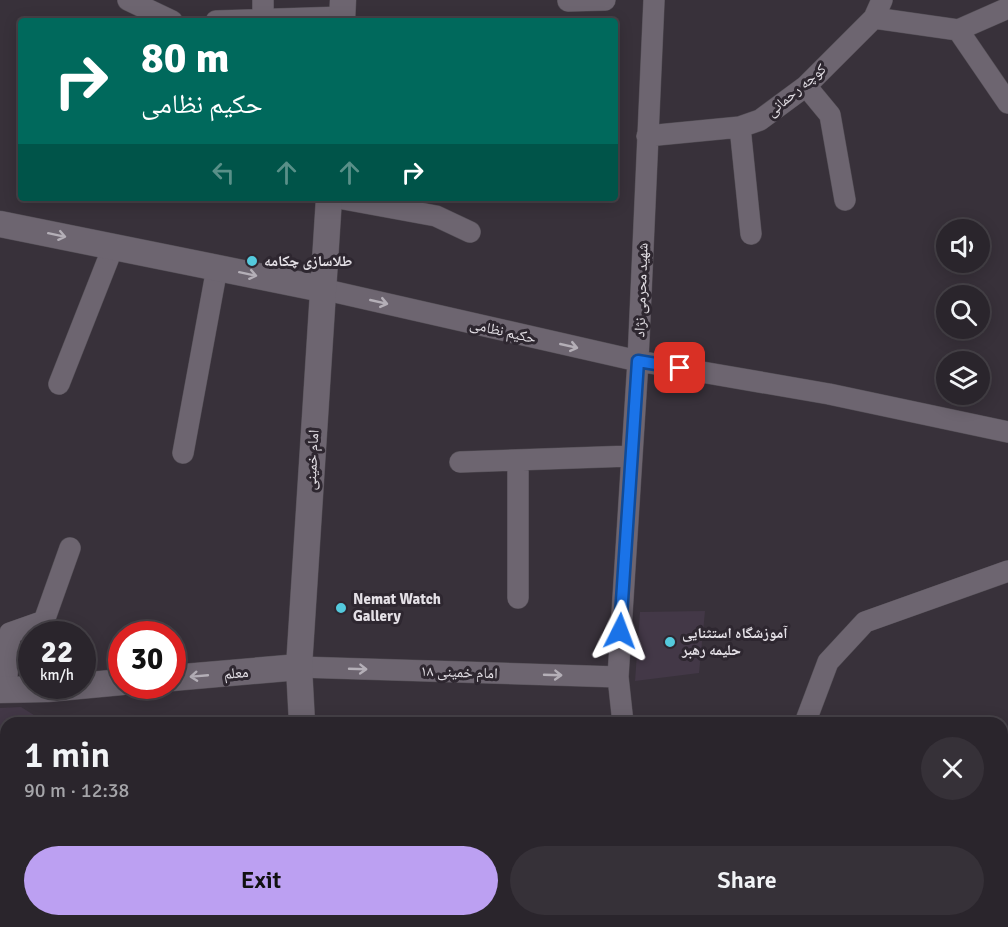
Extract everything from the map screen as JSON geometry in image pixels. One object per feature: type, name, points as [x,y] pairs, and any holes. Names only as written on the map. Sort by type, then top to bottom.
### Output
[{"type":"street","points":[[128,0],[166,18]]},
{"type":"street","points":[[568,2],[605,0]]},
{"type":"street","name":"شهید محرمی نژاد","points":[[622,717],[618,677],[638,361],[654,0]]},
{"type":"street","points":[[878,9],[958,30],[1008,8]]},
{"type":"street","name":"کوچه رحمانی","points":[[647,136],[740,127],[760,120],[806,86],[878,9]]},
{"type":"street","points":[[229,18],[263,10],[342,13]]},
{"type":"street","points":[[958,30],[1008,103]]},
{"type":"street","points":[[806,86],[830,115],[845,200]]},
{"type":"street","points":[[740,127],[751,234]]},
{"type":"street","name":"امام خمینی","points":[[302,717],[299,667],[328,201]]},
{"type":"street","points":[[354,201],[436,216],[470,232]]},
{"type":"street","name":"حکیم نظامی","points":[[0,224],[322,290],[638,361],[829,394],[1008,432]]},
{"type":"street","points":[[59,384],[113,247]]},
{"type":"street","points":[[183,453],[217,268]]},
{"type":"street","points":[[460,462],[631,456]]},
{"type":"street","points":[[518,460],[518,598]]},
{"type":"street","points":[[70,548],[44,621],[5,637],[3,690],[47,689],[108,683]]},
{"type":"street","points":[[807,717],[828,662],[865,622],[1008,571]]},
{"type":"street","name":"امام خمینی ۱۸","points":[[299,667],[618,677]]},
{"type":"street","name":"معلم","points":[[186,677],[299,667]]},
{"type":"shaded area","name":"آموزشگاه استثنایی حلیمه رهبر","points":[[705,611],[699,673],[635,681],[640,612]]},
{"type":"shaded area","points":[[21,707],[37,717],[0,717],[0,708]]},
{"type":"place","name":"طلاسازی چکامه","points":[[252,261]]},
{"type":"place","name":"Nemat Watch Gallery","points":[[341,608]]},
{"type":"place","name":"آموزشگاه استثنایی حلیمه رهبر","points":[[670,642]]},
{"type":"route","points":[[620,631],[638,361],[680,368]]}]
